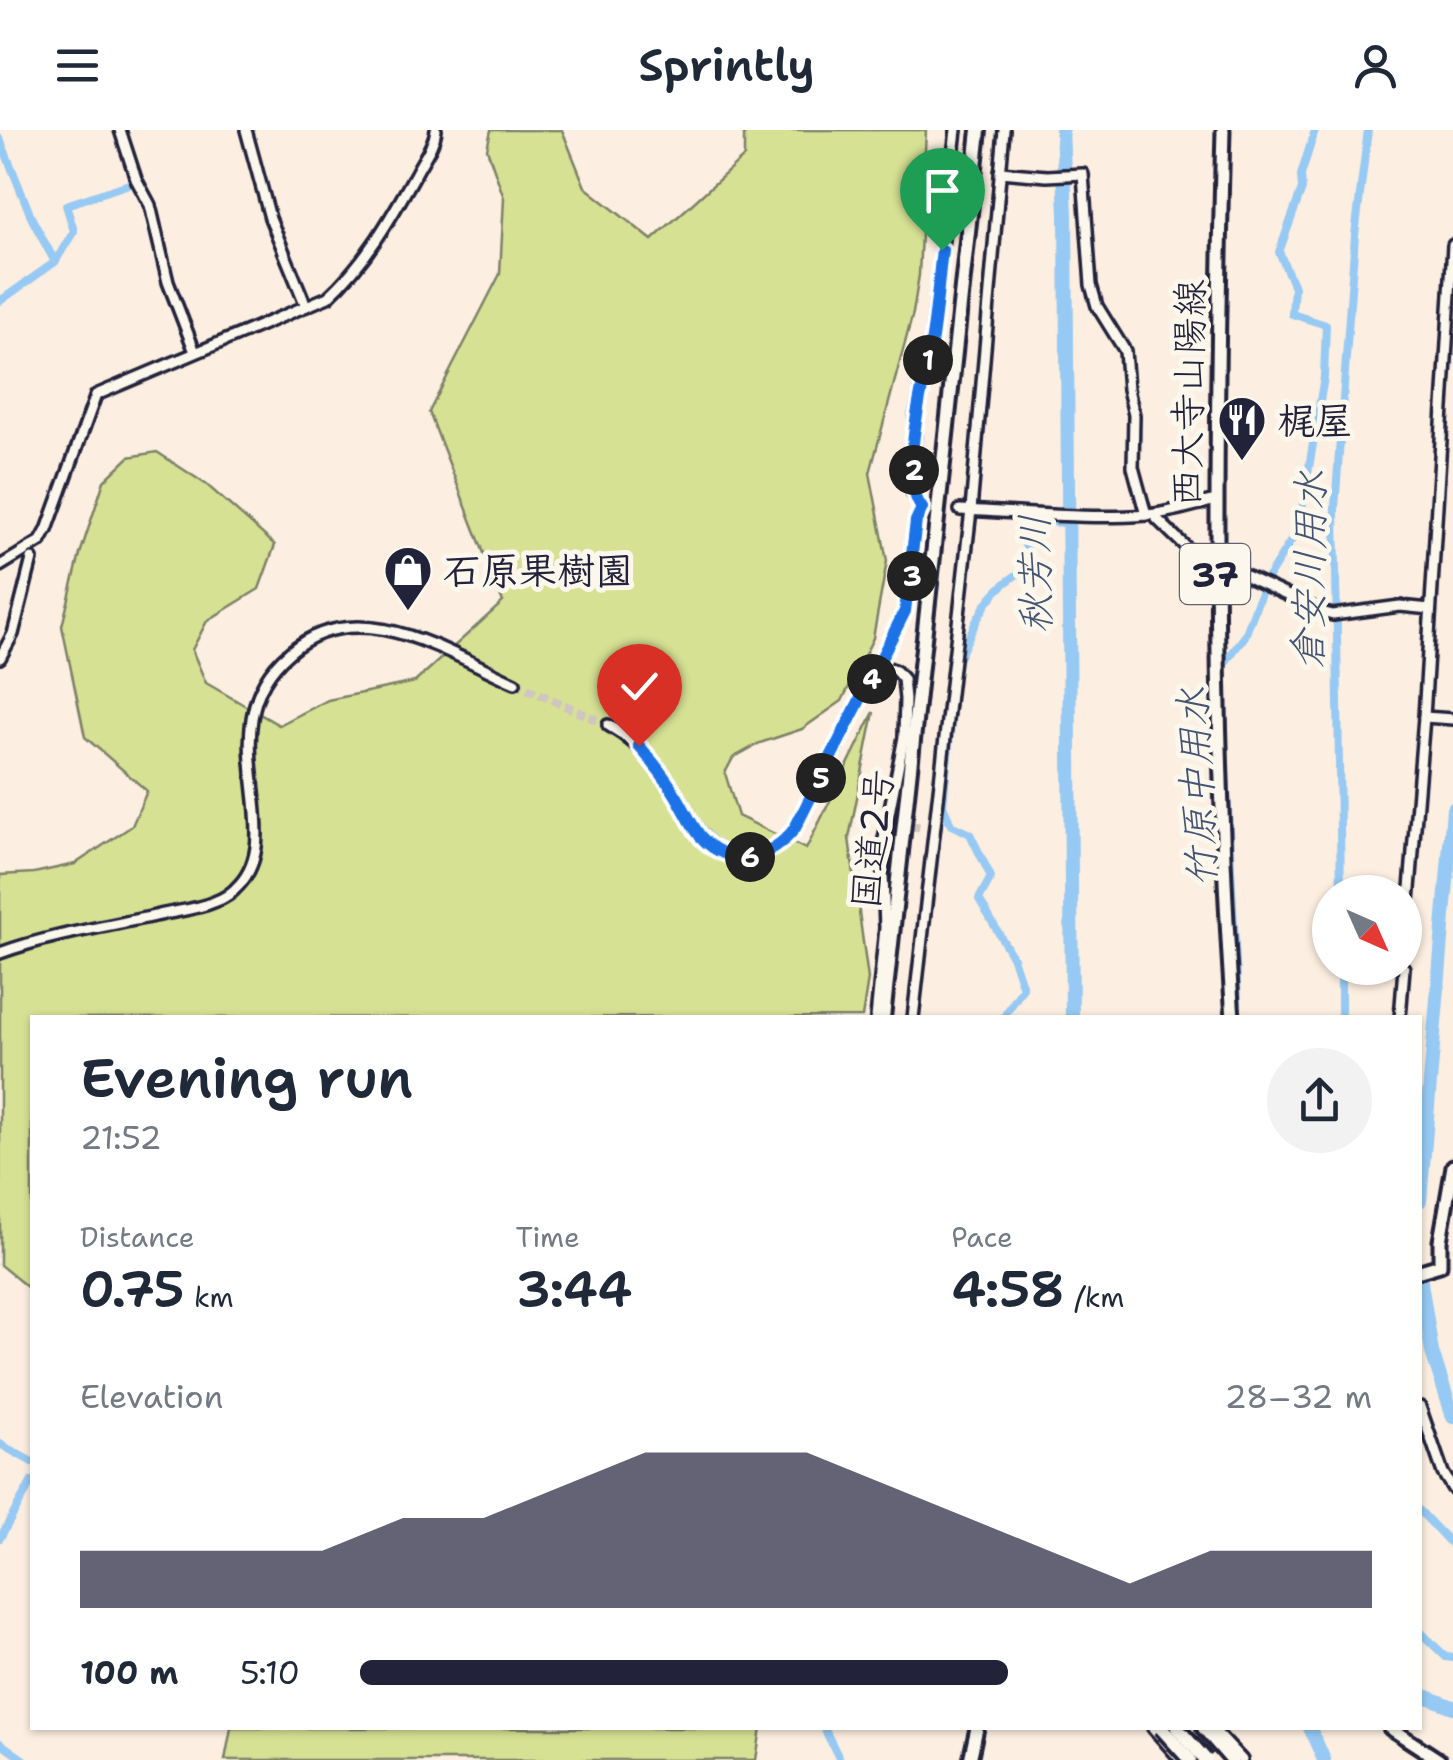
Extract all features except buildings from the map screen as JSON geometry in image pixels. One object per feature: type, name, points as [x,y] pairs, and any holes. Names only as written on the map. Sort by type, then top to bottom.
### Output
[{"type":"highway","name":"国道2号","points":[[880,1015],[979,130]]},
{"type":"highway","points":[[1163,1730],[1190,1760]]},
{"type":"highway","points":[[1179,1730],[1206,1760]]},
{"type":"highway","points":[[1204,1730],[1232,1760]]},
{"type":"main road","name":"西大寺山陽線","points":[[1223,130],[1216,692],[1233,1015]]},
{"type":"main road","points":[[1426,1271],[1440,1265],[1440,1240],[1453,1166]]},
{"type":"main road","points":[[973,1757],[977,1730]]},
{"type":"main road","points":[[1393,1730],[1433,1759]]},
{"type":"street","points":[[120,130],[150,205],[168,282],[196,352]]},
{"type":"street","points":[[246,130],[270,218],[306,306]]},
{"type":"street","points":[[0,566],[41,541],[48,530],[96,396],[328,297],[360,263],[396,210],[436,130]]},
{"type":"street","points":[[608,724],[650,758],[711,846],[732,856],[756,856],[778,847],[795,828],[905,611],[916,521],[927,508],[913,494],[915,417],[930,348],[956,130]]},
{"type":"street","points":[[913,1015],[1004,130]]},
{"type":"street","points":[[1000,172],[1083,174],[1090,285],[1098,306],[1126,350],[1134,414],[1133,467],[1151,515],[1172,537],[1215,564],[1334,615],[1400,606],[1430,609]]},
{"type":"street","points":[[1411,875],[1453,244]]},
{"type":"street","points":[[966,510],[1151,515],[1216,500]]},
{"type":"street","points":[[0,658],[12,634],[32,559]]},
{"type":"street","points":[[0,953],[40,940],[214,902],[241,884],[255,857],[257,839],[250,740],[255,704],[272,669],[311,638],[337,628],[382,628],[516,683]]},
{"type":"street","points":[[880,664],[896,671],[902,679],[905,699],[904,738],[885,824],[880,1015]]},
{"type":"street","points":[[1424,717],[1453,719]]},
{"type":"street","points":[[885,824],[897,824]]},
{"type":"street","points":[[920,828],[935,830]]},
{"type":"street","points":[[1400,1015],[1403,985]]},
{"type":"street","points":[[1422,1413],[1453,1490]]},
{"type":"street","points":[[1154,1730],[1180,1760]]},
{"type":"street","points":[[1173,1751],[1199,1730]]},
{"type":"street","points":[[1214,1730],[1242,1760]]},
{"type":"green space","points":[[491,130],[562,130],[585,187],[652,240],[744,157],[744,130],[926,130],[919,275],[913,313],[870,473],[887,561],[873,638],[842,701],[802,729],[760,743],[733,758],[725,773],[738,816],[806,849],[874,712],[849,838],[868,979],[862,1015],[30,1015],[30,1289],[0,1265],[0,875],[75,864],[132,826],[147,791],[85,737],[62,626],[104,481],[129,457],[157,452],[207,485],[275,545],[259,589],[207,621],[192,650],[206,683],[279,725],[328,700],[415,682],[503,602],[429,412],[500,274],[504,198],[487,149]]},
{"type":"green space","points":[[231,1730],[761,1730],[756,1760],[225,1760]]},
{"type":"waterway","name":"秋芳川","points":[[1062,130],[1066,214],[1072,1015]]},
{"type":"waterway","name":"竹原中用水","points":[[1221,668],[1245,636],[1265,582],[1299,528],[1324,377],[1326,325],[1292,314],[1294,287],[1279,252],[1302,189],[1301,175],[1315,130]]},
{"type":"waterway","name":"倉安川用水","points":[[1341,875],[1335,508],[1355,235],[1368,130]]},
{"type":"waterway","points":[[0,139],[32,219],[55,262]]},
{"type":"waterway","points":[[0,301],[55,262],[74,231],[66,205],[139,183]]},
{"type":"waterway","points":[[957,668],[972,630],[994,594],[1032,566],[1017,520],[1068,523]]},
{"type":"waterway","points":[[953,702],[943,805],[951,825],[970,834],[991,877],[979,899],[1013,958],[1023,988],[1005,1015]]},
{"type":"waterway","name":"竹原中用水","points":[[1226,772],[1238,1003]]},
{"type":"waterway","points":[[1422,1177],[1453,809]]},
{"type":"waterway","name":"倉安川用水","points":[[1341,985],[1341,1015]]},
{"type":"waterway","points":[[1422,1289],[1432,1352],[1453,1417]]},
{"type":"waterway","points":[[0,1444],[30,1461]]},
{"type":"waterway","points":[[0,1538],[30,1485]]},
{"type":"waterway","name":"倉安川用水","points":[[1422,1513],[1453,1546]]},
{"type":"waterway","name":"竹原中用水","points":[[1422,1634],[1446,1657],[1453,1658]]},
{"type":"waterway","points":[[1422,1695],[1453,1707]]},
{"type":"waterway","points":[[825,1730],[840,1760]]},
{"type":"waterway","name":"秋芳川","points":[[1311,1730],[1324,1760]]},
{"type":"waterway","points":[[0,1743],[24,1760]]},
{"type":"tunnel","points":[[515,683],[608,725]]},
{"type":"tunnel","points":[[897,824],[920,827]]},
{"type":"place","name":"梶屋","points":[[1242,462]]},
{"type":"place","name":"石原果樹園","points":[[408,612]]},
{"type":"route","points":[[639,746],[661,772],[702,838],[722,853],[744,857],[768,852],[795,828],[880,664],[910,594],[916,521],[922,508],[913,494],[915,417],[930,348],[942,250]]}]
